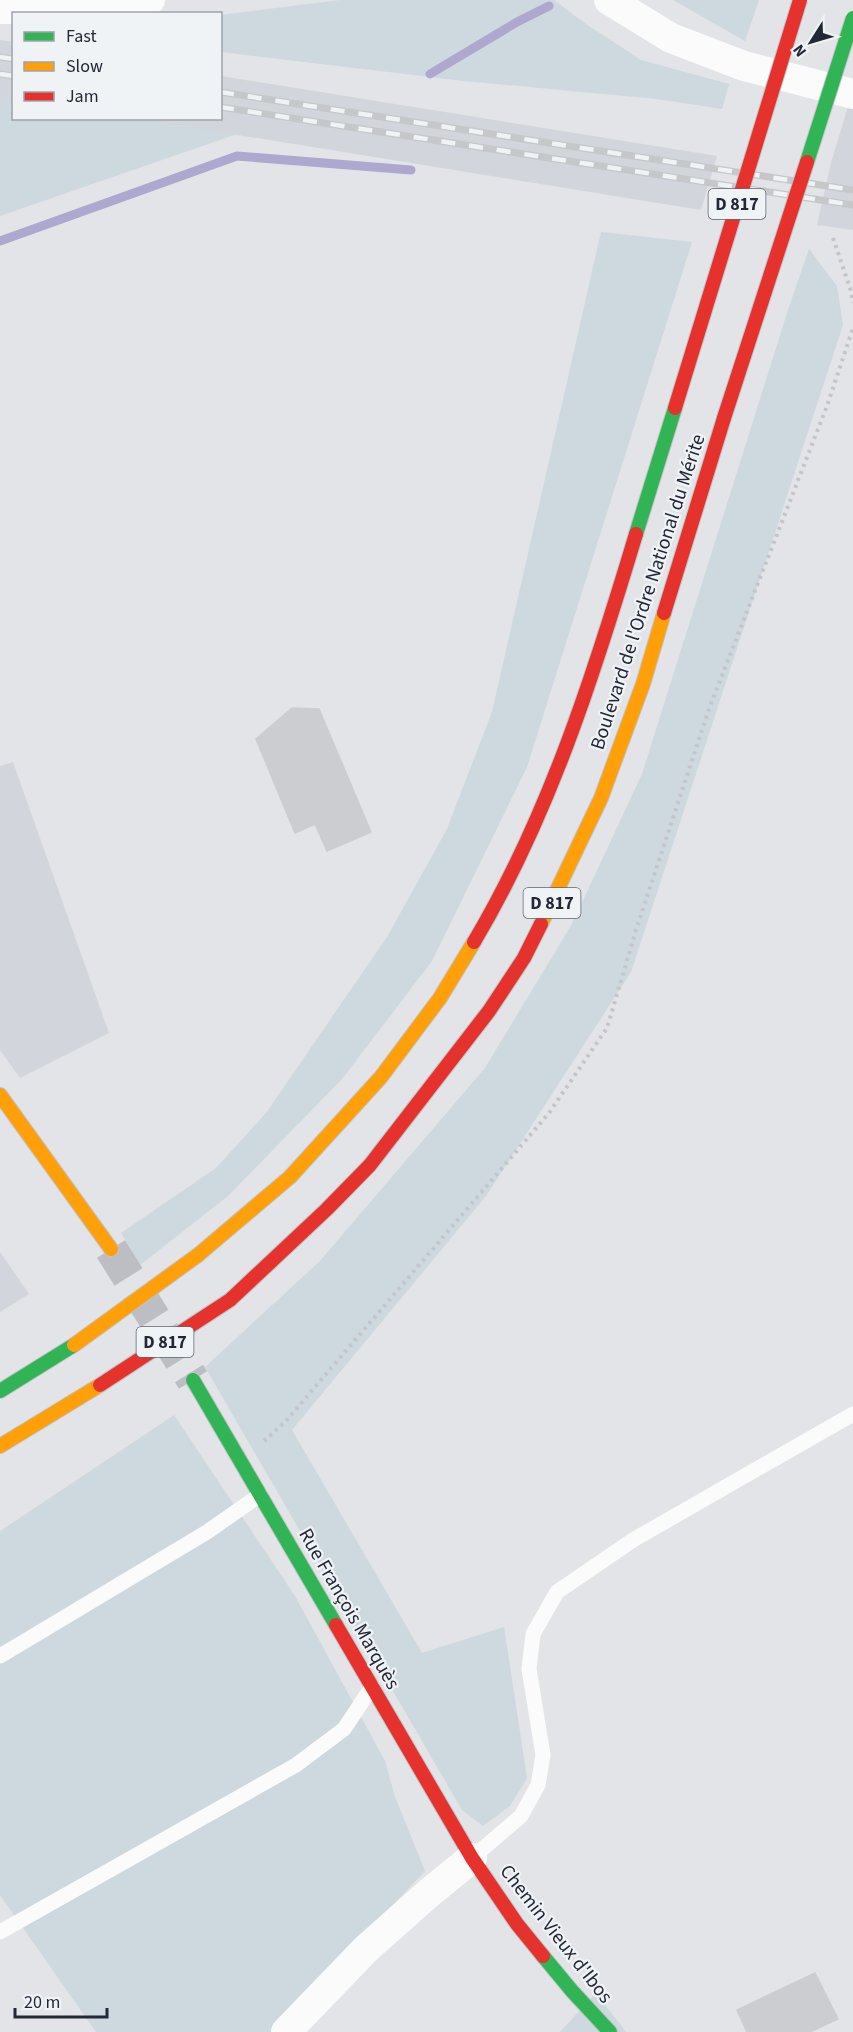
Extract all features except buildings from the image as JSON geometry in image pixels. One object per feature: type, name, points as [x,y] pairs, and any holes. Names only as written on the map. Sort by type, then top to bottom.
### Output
[{"type":"main road","name":"Boulevard de l'Ordre National du Mérite","points":[[0,1391],[74,1345],[198,1255],[290,1177],[381,1077],[440,998],[497,903],[542,807],[598,659],[800,0]]},
{"type":"main road","name":"Boulevard de l'Ordre National du Mérite","points":[[0,1446],[100,1385],[230,1300],[327,1209],[370,1165],[489,1011],[524,958],[601,798],[640,695],[724,418],[853,18]]},
{"type":"main road","points":[[0,1095],[111,1249]]},
{"type":"main road","name":"Rue François Marquès","points":[[193,1380],[472,1858]]},
{"type":"main road","name":"Chemin Vieux d'Ibos","points":[[472,1858],[517,1924],[572,1991],[610,2032]]},
{"type":"street","points":[[0,9],[82,9],[150,0]]},
{"type":"street","points":[[609,0],[671,38],[744,66],[853,94]]},
{"type":"street","points":[[286,2032],[366,1949],[472,1858]]},
{"type":"lane","points":[[472,1858],[521,1816],[538,1785],[543,1755],[529,1669],[533,1634],[557,1592],[633,1540],[853,1414]]},
{"type":"lane","points":[[0,1656],[197,1538],[260,1495]]},
{"type":"lane","points":[[0,1932],[296,1766],[344,1729],[372,1687]]},
{"type":"path","points":[[833,237],[853,303]]},
{"type":"path","points":[[240,1462],[286,1421],[549,1113],[607,1028],[637,927],[709,709],[827,406],[853,328]]},
{"type":"shaded area","points":[[340,0],[554,0],[641,60],[729,84],[722,109],[657,99],[464,81],[222,52],[222,15]]},
{"type":"shaded area","points":[[673,0],[759,0],[745,41]]},
{"type":"shaded area","points":[[0,40],[12,42],[12,99],[0,97]]},
{"type":"shaded area","points":[[222,76],[717,156],[701,210],[145,120],[222,120]]},
{"type":"shaded area","points":[[853,90],[853,230],[817,225],[831,163]]},
{"type":"shaded area","points":[[0,97],[12,99],[12,120],[146,120],[237,134],[0,216]]},
{"type":"shaded area","points":[[601,232],[692,242],[527,767],[432,961],[342,1079],[228,1196],[140,1265],[121,1233],[216,1168],[266,1113],[387,937],[447,829],[492,712]]},
{"type":"shaded area","points":[[809,249],[837,286],[843,325],[631,972],[486,1196],[292,1430],[422,1653],[504,1627],[527,1778],[510,1806],[483,1826],[462,1810],[205,1367],[320,1261],[485,1068],[572,924],[642,774]]},
{"type":"shaded area","points":[[13,762],[109,1033],[20,1078],[0,1050],[0,766]]},
{"type":"shaded area","points":[[0,1252],[29,1294],[0,1312]]},
{"type":"shaded area","points":[[174,1415],[295,1596],[385,1761],[395,1797],[425,1871],[273,2032],[96,2032],[0,1895],[0,1531]]},
{"type":"shaded area","points":[[596,1993],[626,2032],[560,2032]]},
{"type":"waterway","points":[[430,74],[517,22],[549,6]]},
{"type":"waterway","points":[[0,241],[237,156],[411,170]]},
{"type":"tunnel","points":[[111,1249],[193,1380]]},
{"type":"railway","points":[[0,57],[12,59]]},
{"type":"railway","points":[[0,74],[12,76]]},
{"type":"railway","points":[[222,92],[853,190]]},
{"type":"railway","points":[[222,107],[853,205]]},
{"type":"traffic: fast","points":[[807,162],[853,18]]},
{"type":"traffic: fast","points":[[636,534],[675,408]]},
{"type":"traffic: fast","points":[[0,1391],[74,1345]]},
{"type":"traffic: fast","points":[[193,1380],[336,1625]]},
{"type":"traffic: fast","points":[[543,1956],[610,2032]]},
{"type":"traffic: slow","points":[[541,924],[601,798],[643,684],[664,613]]},
{"type":"traffic: slow","points":[[198,1255],[290,1177],[381,1077],[440,998],[474,942]]},
{"type":"traffic: slow","points":[[0,1095],[111,1249]]},
{"type":"traffic: slow","points":[[74,1345],[198,1255]]},
{"type":"traffic: slow","points":[[0,1446],[100,1385]]},
{"type":"traffic: jam","points":[[675,408],[800,0]]},
{"type":"traffic: jam","points":[[724,418],[807,162]]},
{"type":"traffic: jam","points":[[664,613],[724,418]]},
{"type":"traffic: jam","points":[[474,942],[501,894],[547,794],[604,639],[636,534]]},
{"type":"traffic: jam","points":[[230,1300],[327,1209],[370,1165],[489,1011],[524,958],[541,924]]},
{"type":"traffic: jam","points":[[100,1385],[230,1300]]},
{"type":"traffic: jam","points":[[336,1625],[472,1858],[517,1924],[543,1956]]}]
